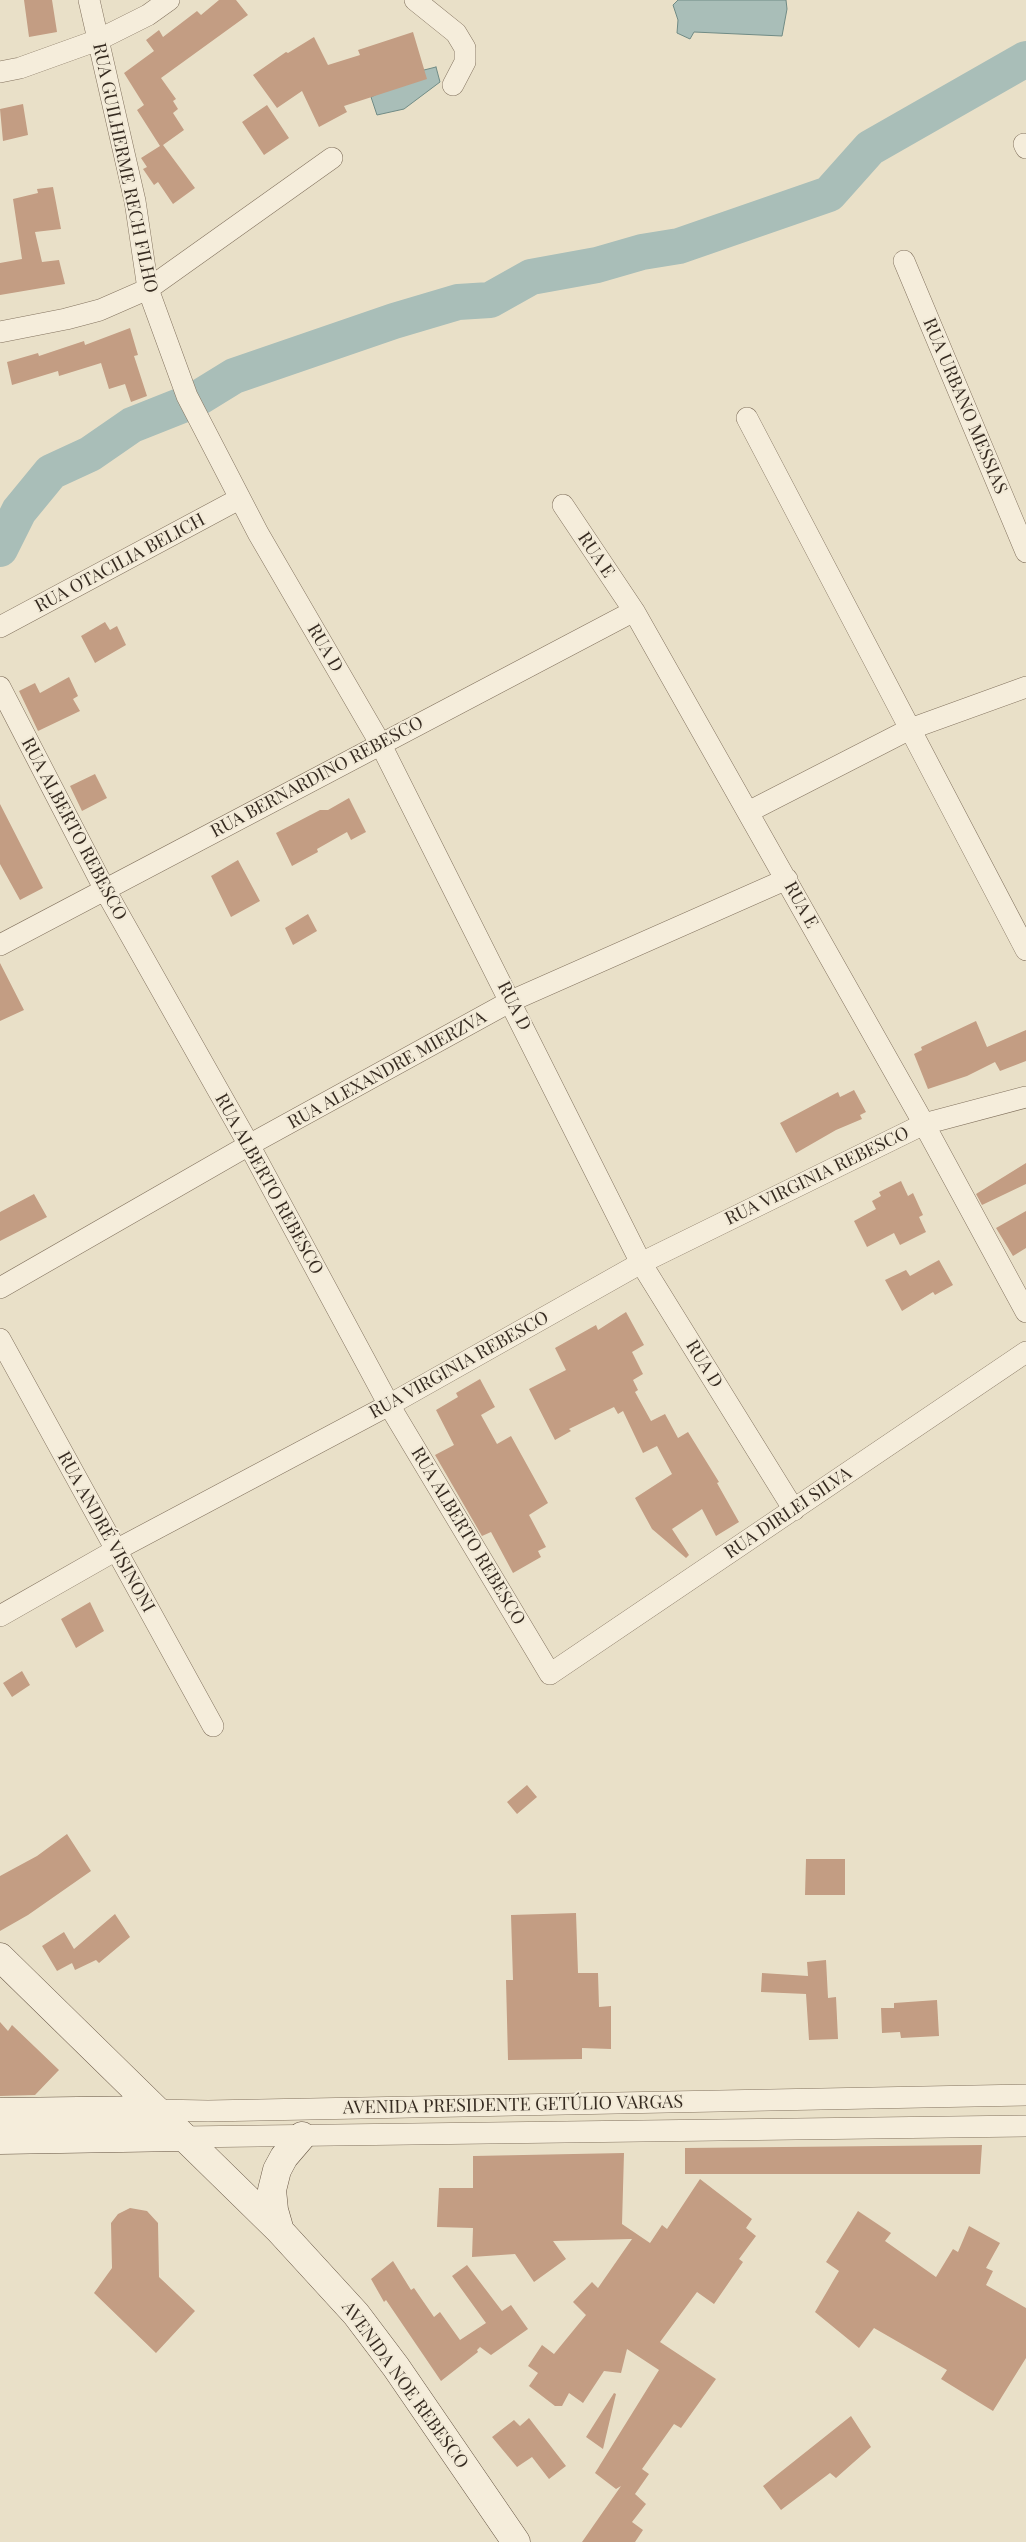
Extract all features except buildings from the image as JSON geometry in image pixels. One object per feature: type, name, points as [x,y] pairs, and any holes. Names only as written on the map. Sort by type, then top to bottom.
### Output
[{"type":"main road","name":"AVENIDA NOE REBESCO","points":[[0,1957],[280,2231],[356,2314],[396,2367],[516,2542]]},
{"type":"main road","name":"AVENIDA PRESIDENTE GETÚLIO VARGAS","points":[[0,2112],[156,2110]]},
{"type":"main road","points":[[280,2231],[274,2210],[272,2190],[284,2156],[302,2136]]},
{"type":"main road","name":"AVENIDA PRESIDENTE GETÚLIO VARGAS","points":[[0,2140],[182,2137]]},
{"type":"street","name":"RUA GUILHERME RECH FILHO","points":[[89,0],[135,201],[148,289],[187,396],[239,499]]},
{"type":"street","points":[[0,72],[20,68],[98,40],[148,15],[169,0]]},
{"type":"street","points":[[415,0],[456,33],[465,48],[465,62],[453,85]]},
{"type":"street","points":[[0,332],[100,310],[148,289],[332,158]]},
{"type":"street","name":"RUA URBANO MESSIAS","points":[[904,261],[1026,552]]},
{"type":"street","points":[[747,418],[1026,950]]},
{"type":"street","name":"RUA OTACILIA BELICH","points":[[0,627],[239,499]]},
{"type":"street","name":"RUA D","points":[[239,499],[380,744],[641,1262],[794,1510]]},
{"type":"street","name":"RUA E","points":[[563,505],[634,611],[787,879],[924,1124],[1026,1312]]},
{"type":"street","name":"RUA BERNARDINO REBESCO","points":[[0,945],[634,611]]},
{"type":"street","name":"RUA ALBERTO REBESCO","points":[[0,687],[105,890],[249,1145],[389,1405],[550,1674]]},
{"type":"street","points":[[748,812],[910,729],[1026,687]]},
{"type":"street","name":"RUA ALEXANDRE MIERZVA","points":[[0,1288],[249,1145],[511,1002],[787,879]]},
{"type":"street","name":"RUA VIRGINIA REBESCO","points":[[0,1616],[116,1550],[389,1405],[641,1262],[924,1124],[1026,1097]]},
{"type":"street","name":"RUA ANDRÉ VISINONI","points":[[0,1339],[212,1726]]},
{"type":"street","name":"RUA DIRLEI SILVA","points":[[550,1674],[1026,1352]]},
{"type":"street","name":"AVENIDA PRESIDENTE GETÚLIO VARGAS","points":[[156,2110],[208,2111],[1026,2095]]},
{"type":"street","points":[[608,2103],[609,2132]]},
{"type":"street","name":"AVENIDA PRESIDENTE GETÚLIO VARGAS","points":[[182,2137],[1026,2126]]},
{"type":"water","points":[[678,0],[786,0],[787,9],[782,36],[694,32],[690,39],[677,33],[678,20],[673,5]]},
{"type":"water","points":[[436,67],[440,82],[404,109],[377,115],[371,97],[424,70]]},
{"type":"waterway","points":[[0,549],[19,511],[51,472],[90,454],[132,425],[195,400],[234,376],[394,321],[458,302],[490,300],[531,277],[597,265],[642,252],[679,246],[829,194],[870,148],[1026,59]]}]
